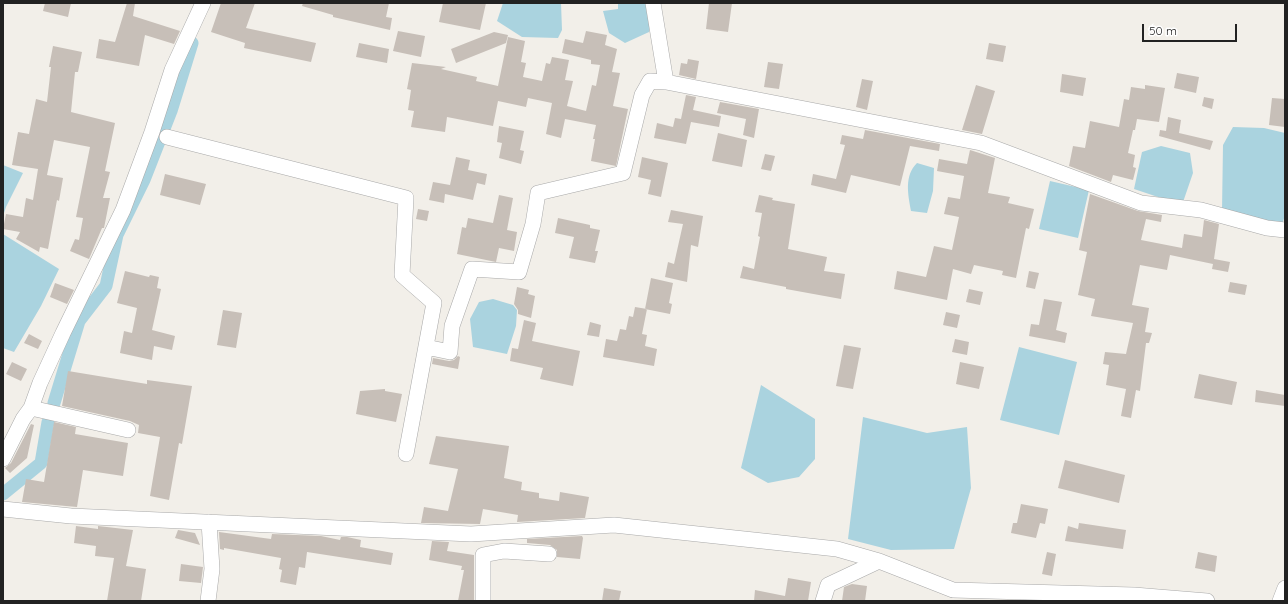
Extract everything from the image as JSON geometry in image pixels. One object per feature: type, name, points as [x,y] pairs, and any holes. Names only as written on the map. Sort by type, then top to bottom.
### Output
[{"type":"street","points":[[3,459],[23,419],[31,408],[59,340],[123,210],[152,132],[172,70],[203,3]]},
{"type":"street","points":[[653,3],[666,82]]},
{"type":"street","points":[[426,347],[450,352],[452,326],[472,269],[519,272],[533,224],[538,193],[572,183],[623,173],[642,95],[650,82],[666,82],[981,143],[1141,203],[1201,210],[1267,228],[1285,230]]},
{"type":"street","points":[[167,137],[406,198],[402,275],[434,303],[406,454]]},
{"type":"street","points":[[31,408],[128,430]]},
{"type":"street","points":[[3,509],[71,516],[471,534],[614,525],[837,549],[879,561],[953,590],[1134,595],[1207,601]]},
{"type":"street","points":[[208,601],[212,569],[209,522]]},
{"type":"street","points":[[483,601],[483,555],[504,551],[548,554]]},
{"type":"street","points":[[823,601],[828,585],[879,561]]},
{"type":"street","points":[[1280,601],[1285,588]]},
{"type":"water","points":[[503,3],[561,3],[562,30],[558,38],[522,37],[497,21]]},
{"type":"water","points":[[618,3],[651,3],[651,24],[649,32],[625,43],[609,33],[603,11],[618,9]]},
{"type":"water","points":[[1233,127],[1264,128],[1285,133],[1285,215],[1282,225],[1222,211],[1223,145]]},
{"type":"water","points":[[1161,146],[1190,153],[1193,173],[1182,205],[1134,189],[1142,152]]},
{"type":"water","points":[[917,163],[934,168],[933,191],[927,213],[911,211],[908,186],[910,174]]},
{"type":"water","points":[[3,165],[23,173],[3,216]]},
{"type":"water","points":[[1050,181],[1089,190],[1078,238],[1039,229]]},
{"type":"water","points":[[3,234],[59,269],[41,306],[14,352],[3,348]]},
{"type":"water","points":[[493,299],[513,305],[517,310],[516,326],[507,354],[473,347],[470,319],[479,302]]},
{"type":"water","points":[[1019,347],[1077,362],[1059,435],[1000,420]]},
{"type":"water","points":[[761,385],[815,419],[815,459],[799,477],[768,483],[741,468]]},
{"type":"water","points":[[863,417],[927,433],[967,427],[971,488],[954,549],[891,550],[848,539]]},
{"type":"building","points":[[45,3],[71,3],[68,17],[43,11]]},
{"type":"building","points":[[127,3],[135,3],[133,16],[180,31],[174,44],[145,35],[139,66],[96,58],[99,39],[115,42]]},
{"type":"building","points":[[221,3],[255,3],[246,28],[316,43],[311,62],[244,48],[245,43],[211,32]]},
{"type":"building","points":[[303,3],[389,3],[386,17],[392,18],[390,30],[333,17],[333,15],[302,6]]},
{"type":"building","points":[[443,3],[486,3],[480,30],[439,22]]},
{"type":"building","points":[[709,3],[732,3],[728,32],[706,29]]},
{"type":"building","points":[[398,31],[425,36],[421,57],[393,51]]},
{"type":"building","points":[[586,31],[607,35],[605,45],[617,49],[612,72],[620,73],[613,106],[628,109],[616,166],[591,161],[596,125],[565,119],[561,138],[546,134],[552,103],[528,98],[526,107],[498,101],[493,126],[447,117],[445,132],[411,127],[414,111],[408,110],[411,90],[407,89],[412,63],[446,67],[441,69],[477,77],[476,81],[498,86],[508,37],[525,41],[521,62],[526,63],[523,77],[542,81],[546,63],[550,64],[552,57],[569,60],[565,80],[573,81],[567,106],[586,111],[592,85],[596,86],[600,65],[591,64],[591,60],[562,53],[565,39],[583,43]]},
{"type":"building","points":[[494,32],[508,35],[506,43],[456,63],[451,49]]},
{"type":"building","points":[[359,43],[389,49],[387,63],[356,57]]},
{"type":"building","points":[[989,43],[1006,46],[1003,62],[986,59]]},
{"type":"building","points":[[53,46],[82,52],[78,72],[75,72],[71,112],[115,123],[105,171],[110,172],[103,198],[110,198],[104,228],[102,228],[89,259],[70,251],[75,239],[79,240],[83,218],[76,217],[90,147],[54,140],[47,175],[63,178],[59,201],[57,200],[48,249],[40,247],[39,252],[16,239],[20,232],[3,229],[6,214],[23,217],[26,198],[33,200],[38,169],[12,165],[18,132],[29,134],[36,99],[47,102],[51,67],[49,67]]},
{"type":"building","points":[[688,59],[699,61],[696,79],[679,75],[681,63],[687,64]]},
{"type":"building","points":[[768,62],[783,64],[779,89],[764,87]]},
{"type":"building","points":[[1177,73],[1199,77],[1196,93],[1174,88]]},
{"type":"building","points":[[1062,74],[1086,78],[1083,96],[1060,92]]},
{"type":"building","points":[[862,79],[873,81],[867,110],[856,107]]},
{"type":"building","points":[[976,85],[995,91],[982,134],[962,130]]},
{"type":"building","points":[[1145,85],[1165,88],[1159,122],[1137,119],[1135,130],[1133,130],[1128,153],[1135,155],[1133,167],[1136,168],[1133,180],[1113,175],[1111,182],[1069,166],[1073,146],[1085,148],[1090,121],[1119,127],[1124,99],[1129,100],[1131,87],[1145,89]]},
{"type":"building","points":[[686,95],[696,97],[693,110],[721,116],[719,127],[691,122],[686,144],[654,138],[657,123],[673,127],[675,118],[681,119]]},
{"type":"building","points":[[1204,97],[1214,99],[1212,109],[1202,106]]},
{"type":"building","points":[[1272,98],[1285,99],[1285,127],[1269,125]]},
{"type":"building","points":[[720,102],[759,109],[754,138],[743,135],[746,119],[717,113]]},
{"type":"building","points":[[1168,117],[1181,120],[1179,133],[1213,141],[1210,150],[1159,136],[1160,130],[1166,131]]},
{"type":"building","points":[[499,126],[524,131],[520,150],[524,151],[521,164],[499,158],[502,143],[497,142]]},
{"type":"building","points":[[865,130],[940,144],[939,151],[910,146],[900,186],[851,175],[846,193],[811,185],[813,174],[836,179],[845,145],[840,144],[842,135],[863,139]]},
{"type":"building","points":[[718,133],[747,140],[742,167],[712,161]]},
{"type":"building","points":[[970,150],[995,158],[988,193],[1010,197],[1008,203],[1034,209],[1029,229],[1026,228],[1016,278],[1002,275],[1003,271],[974,265],[971,274],[953,269],[947,300],[894,289],[897,271],[926,277],[934,246],[952,250],[959,217],[944,214],[948,197],[960,199],[964,176],[937,171],[939,159],[967,164]]},
{"type":"building","points":[[765,154],[775,156],[771,171],[761,169]]},
{"type":"building","points":[[456,157],[470,160],[468,170],[487,174],[485,185],[477,183],[473,200],[445,194],[444,203],[429,200],[433,182],[450,185]]},
{"type":"building","points":[[642,157],[668,163],[661,197],[648,194],[651,180],[638,177]]},
{"type":"building","points":[[165,174],[206,184],[200,205],[160,195]]},
{"type":"building","points":[[1090,194],[1138,211],[1162,215],[1161,222],[1146,219],[1141,240],[1182,248],[1184,234],[1202,237],[1204,220],[1219,224],[1214,259],[1230,262],[1228,272],[1212,269],[1213,264],[1170,255],[1167,270],[1140,265],[1132,305],[1149,308],[1145,332],[1152,333],[1149,343],[1146,343],[1140,391],[1136,390],[1131,418],[1121,416],[1126,389],[1106,385],[1109,365],[1103,364],[1105,352],[1126,354],[1133,323],[1091,316],[1095,299],[1078,295],[1087,252],[1079,250]]},
{"type":"building","points":[[499,195],[513,198],[507,230],[517,232],[514,251],[499,248],[496,262],[457,254],[462,227],[466,228],[468,218],[493,223]]},
{"type":"building","points":[[759,195],[773,198],[772,200],[795,204],[788,249],[827,257],[824,271],[845,274],[841,299],[786,289],[786,287],[740,278],[743,266],[754,269],[760,237],[758,236],[762,213],[755,212]]},
{"type":"building","points":[[418,209],[429,211],[427,221],[416,219]]},
{"type":"building","points":[[671,210],[703,216],[698,247],[691,245],[687,282],[665,277],[668,262],[674,264],[683,224],[668,222]]},
{"type":"building","points":[[558,218],[590,225],[590,228],[600,230],[595,251],[598,251],[595,263],[569,258],[574,237],[555,233]]},
{"type":"building","points":[[125,271],[149,277],[150,275],[159,277],[157,288],[161,289],[152,330],[175,336],[172,350],[154,346],[152,360],[120,353],[124,331],[132,333],[137,308],[117,303]]},
{"type":"building","points":[[1029,271],[1039,273],[1035,289],[1026,287]]},
{"type":"building","points":[[651,278],[673,283],[669,303],[672,304],[670,314],[645,309]]},
{"type":"building","points":[[1230,282],[1247,285],[1245,295],[1228,292]]},
{"type":"building","points":[[55,283],[74,290],[67,304],[50,297]]},
{"type":"building","points":[[517,287],[529,290],[528,294],[535,296],[531,318],[518,314],[518,310],[514,304]]},
{"type":"building","points":[[969,289],[983,292],[980,305],[966,302]]},
{"type":"building","points":[[1044,299],[1062,302],[1056,330],[1067,333],[1065,343],[1029,336],[1031,324],[1039,325]]},
{"type":"building","points":[[635,307],[647,309],[642,334],[647,335],[645,346],[657,349],[654,366],[603,357],[606,339],[617,341],[620,329],[626,330],[629,316],[633,317]]},
{"type":"building","points":[[223,310],[242,313],[236,348],[217,345]]},
{"type":"building","points":[[946,312],[960,315],[957,328],[943,325]]},
{"type":"building","points":[[524,320],[536,323],[532,341],[580,351],[573,386],[540,379],[543,368],[510,361],[512,348],[518,349]]},
{"type":"building","points":[[590,322],[601,325],[599,337],[587,335]]},
{"type":"building","points":[[29,334],[42,341],[38,349],[24,343]]},
{"type":"building","points":[[955,339],[969,342],[967,355],[952,352]]},
{"type":"building","points":[[844,345],[861,348],[853,389],[836,386]]},
{"type":"building","points":[[458,356],[460,357],[458,369],[432,364],[433,358],[449,361],[454,360]]},
{"type":"building","points":[[12,362],[27,369],[21,381],[6,374]]},
{"type":"building","points":[[960,362],[984,367],[979,389],[956,384]]},
{"type":"building","points":[[68,371],[147,384],[147,380],[192,386],[182,444],[179,443],[169,500],[150,496],[160,437],[138,433],[139,425],[130,421],[62,406]]},
{"type":"building","points":[[1199,374],[1237,382],[1232,405],[1194,398]]},
{"type":"building","points":[[385,389],[385,391],[402,394],[396,422],[356,414],[360,391]]},
{"type":"building","points":[[1256,390],[1285,395],[1285,406],[1255,402]]},
{"type":"building","points":[[54,422],[76,427],[75,434],[128,443],[123,476],[83,470],[77,507],[22,502],[26,479],[44,482]]},
{"type":"building","points":[[31,424],[34,425],[27,458],[10,473],[5,468],[11,463]]},
{"type":"building","points":[[436,436],[509,446],[504,478],[522,482],[521,490],[539,493],[539,498],[559,501],[560,492],[589,497],[585,518],[517,522],[518,515],[483,509],[480,524],[421,523],[424,507],[448,511],[458,469],[429,464]]},
{"type":"building","points":[[1065,460],[1125,475],[1119,503],[1058,488]]},
{"type":"building","points":[[1021,504],[1048,509],[1045,524],[1040,523],[1036,538],[1011,533],[1013,523],[1017,523]]},
{"type":"building","points":[[1079,523],[1126,530],[1123,549],[1065,541],[1068,526],[1078,529]]},
{"type":"building","points":[[76,526],[98,529],[98,526],[133,530],[126,566],[146,569],[141,601],[107,601],[114,558],[95,556],[96,546],[74,543]]},
{"type":"building","points":[[178,530],[195,533],[200,545],[175,538]]},
{"type":"building","points":[[219,532],[271,539],[272,534],[321,536],[340,540],[341,537],[347,537],[361,540],[360,547],[393,553],[391,565],[307,552],[305,568],[299,567],[296,585],[280,582],[282,570],[279,569],[281,558],[224,548],[224,550],[220,549]]},
{"type":"building","points":[[582,536],[580,559],[557,557],[557,550],[550,545],[527,543],[527,539]]},
{"type":"building","points":[[432,541],[449,542],[447,551],[474,555],[474,601],[458,601],[464,570],[461,570],[462,566],[429,560]]},
{"type":"building","points":[[1047,552],[1056,554],[1052,576],[1042,574]]},
{"type":"building","points":[[1198,552],[1217,556],[1215,572],[1195,568]]},
{"type":"building","points":[[181,564],[203,567],[201,583],[179,581]]},
{"type":"building","points":[[788,578],[811,582],[808,601],[754,601],[755,590],[785,596]]},
{"type":"building","points":[[852,584],[867,586],[865,601],[842,601],[844,587]]},
{"type":"building","points":[[604,588],[621,591],[619,601],[602,601]]},
{"type":"waterway","points":[[54,403],[79,321],[106,286],[117,235],[144,180],[171,111],[192,43]]},
{"type":"waterway","points":[[3,494],[41,463],[48,422]]}]
